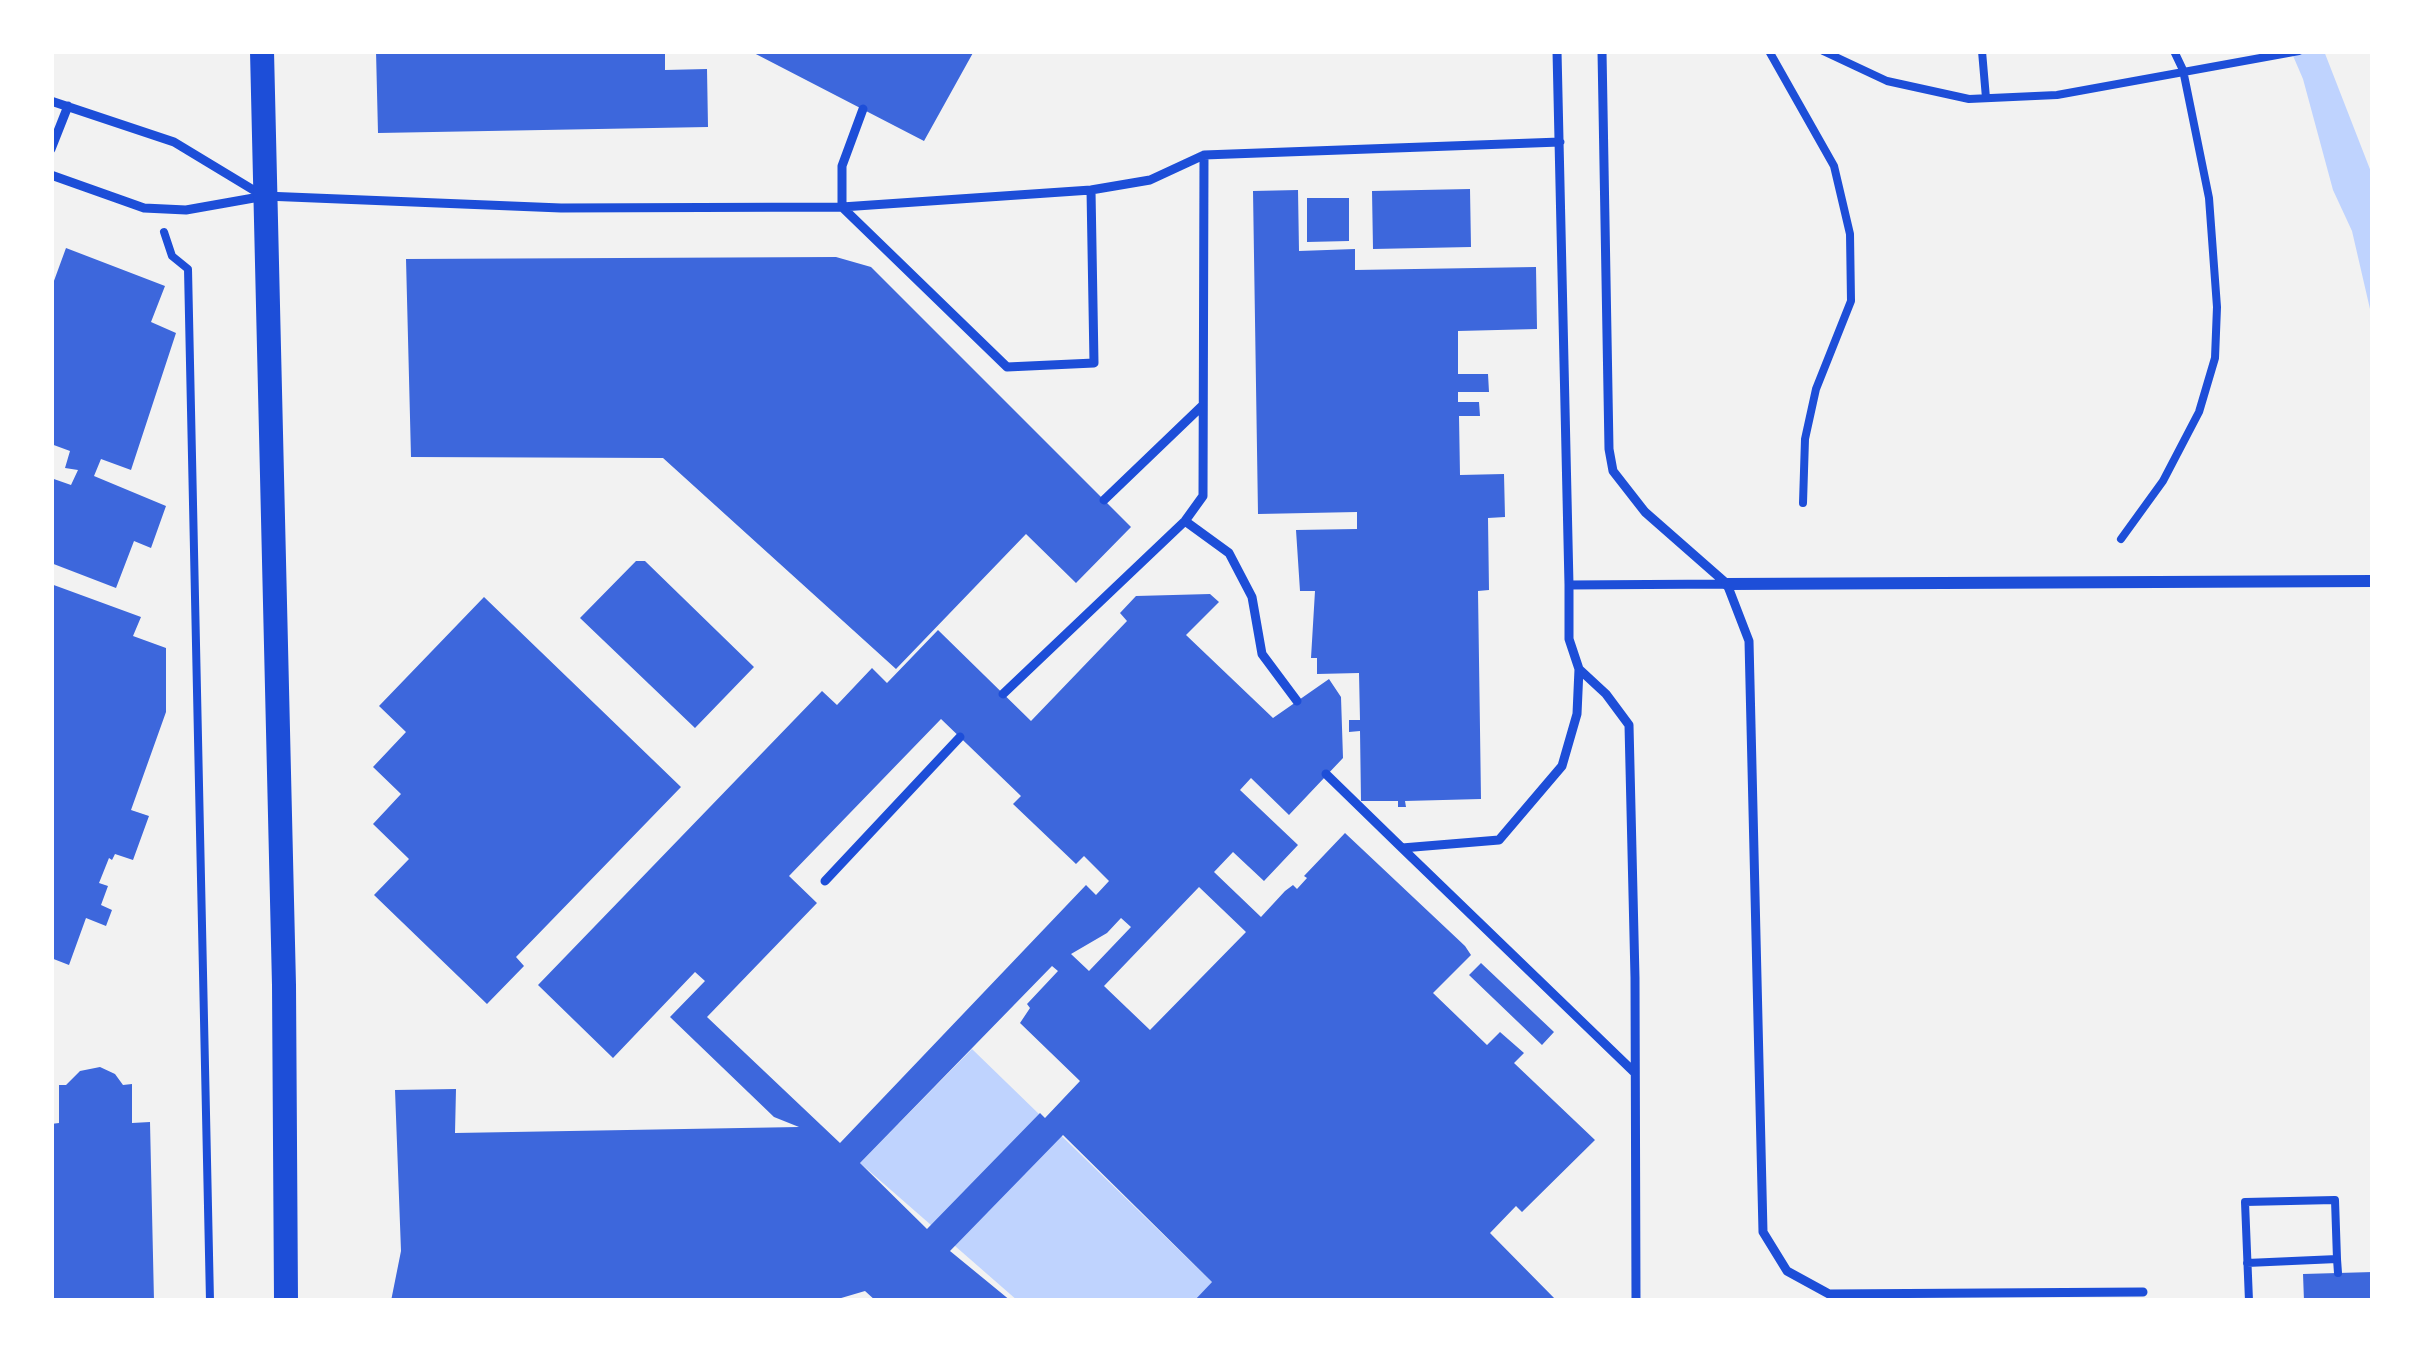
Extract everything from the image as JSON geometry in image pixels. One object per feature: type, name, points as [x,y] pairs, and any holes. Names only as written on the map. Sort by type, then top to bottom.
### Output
[{"type":"main road","points":[[262,51],[284,986],[286,1301]]},
{"type":"street","points":[[1727,584],[2373,581]]},
{"type":"lane","points":[[1402,848],[1499,839],[1562,766],[1577,714],[1579,669],[1569,639],[1557,51]]},
{"type":"lane","points":[[1602,51],[1613,471],[1645,512],[1727,584],[1749,641],[1762,1232],[1787,1271],[1829,1294],[2143,1292]]},
{"type":"lane","points":[[51,100],[174,142],[265,196]]},
{"type":"lane","points":[[51,149],[68,106]]},
{"type":"lane","points":[[863,109],[842,166],[842,207],[1007,367],[1094,363],[1091,190]]},
{"type":"lane","points":[[51,175],[144,208],[186,210],[265,196],[561,208],[842,207],[1091,190],[1150,180],[1204,155],[1560,142]]},
{"type":"lane","points":[[1004,694],[1185,521],[1203,496],[1204,155]]},
{"type":"lane","points":[[1104,500],[1203,405]]},
{"type":"lane","points":[[1185,521],[1229,553],[1252,597],[1262,654],[1297,701]]},
{"type":"lane","points":[[1569,585],[1727,584]]},
{"type":"lane","points":[[1579,669],[1629,724],[1636,1301]]},
{"type":"lane","points":[[825,881],[961,737]]},
{"type":"lane","points":[[1326,774],[1635,1072]]},
{"type":"path","points":[[1769,51],[1834,166],[1850,234],[1851,301],[1816,389],[1805,439],[1803,503]]},
{"type":"path","points":[[1823,51],[1887,81],[1969,99],[2057,95],[2300,51]]},
{"type":"path","points":[[1982,51],[1986,98]]},
{"type":"path","points":[[2121,539],[2163,482],[2199,412],[2215,358],[2210,198],[2183,70],[2174,51]]},
{"type":"path","points":[[157,208],[172,256],[188,269],[210,1301]]},
{"type":"path","points":[[2248,1301],[2245,1202],[2335,1200],[2338,1273]]},
{"type":"path","points":[[2247,1263],[2337,1258]]},
{"type":"water","points":[[2291,51],[2324,51],[2373,177],[2373,322],[2352,231],[2333,190]]},
{"type":"water","points":[[972,1049],[1212,1282],[1195,1301],[1018,1301],[860,1163]]},
{"type":"building","points":[[376,51],[665,51],[665,70],[707,69],[708,127],[378,133]]},
{"type":"building","points":[[750,51],[974,51],[924,141]]},
{"type":"building","points":[[1470,189],[1471,247],[1373,249],[1372,191]]},
{"type":"building","points":[[1298,190],[1299,251],[1355,249],[1355,270],[1536,267],[1537,329],[1458,331],[1458,374],[1488,374],[1489,392],[1458,392],[1458,402],[1479,402],[1480,416],[1459,416],[1460,475],[1504,474],[1505,517],[1488,518],[1489,590],[1478,591],[1481,799],[1405,801],[1406,807],[1398,807],[1398,801],[1361,801],[1360,731],[1349,732],[1349,720],[1360,720],[1359,673],[1317,674],[1317,658],[1311,658],[1315,591],[1300,591],[1296,530],[1357,529],[1357,512],[1258,514],[1253,191]]},
{"type":"building","points":[[1307,198],[1349,198],[1349,241],[1307,242]]},
{"type":"building","points":[[66,248],[165,286],[151,322],[176,333],[131,470],[101,459],[94,476],[166,506],[151,548],[134,541],[116,588],[51,563],[51,478],[71,485],[78,470],[65,468],[70,451],[51,444],[51,289]]},
{"type":"building","points":[[836,257],[871,267],[1131,527],[1076,583],[1026,534],[896,669],[663,458],[411,457],[406,259]]},
{"type":"building","points":[[636,561],[645,561],[754,667],[695,728],[580,618]]},
{"type":"building","points":[[51,584],[141,617],[133,636],[166,648],[166,712],[131,810],[149,816],[133,860],[115,854],[109,858],[99,883],[108,886],[101,905],[112,910],[106,926],[86,918],[69,965],[51,958]]},
{"type":"building","points":[[1210,594],[1219,602],[1186,635],[1273,718],[1329,679],[1341,697],[1343,758],[1289,815],[1251,778],[1240,790],[1298,845],[1264,881],[1233,852],[1214,872],[1261,917],[1285,891],[1293,885],[1297,889],[1345,833],[1465,946],[1471,955],[1433,993],[1487,1045],[1500,1032],[1524,1053],[1514,1063],[1595,1140],[1522,1212],[1516,1206],[1490,1233],[1557,1301],[1194,1301],[1212,1282],[1063,1135],[950,1251],[1011,1301],[876,1301],[865,1291],[831,1301],[391,1301],[401,1251],[395,1090],[456,1089],[455,1133],[799,1127],[774,1117],[670,1017],[705,981],[695,972],[613,1058],[538,985],[822,691],[837,705],[872,668],[887,683],[938,630],[1031,721],[1127,621],[1120,613],[1136,596]],"holes":[[[941,719],[1021,796],[1013,804],[1076,864],[1084,856],[1109,881],[1096,895],[1086,885],[840,1143],[707,1017],[817,903],[789,876]],[[1199,887],[1246,932],[1150,1030],[1104,986]],[[1121,918],[1131,927],[1089,971],[1071,954],[1107,933]],[[1052,966],[1058,971],[1027,1004],[1030,1008],[1020,1023],[1080,1081],[1045,1118],[1040,1113],[927,1229],[860,1163]]]},
{"type":"building","points":[[484,597],[681,787],[516,957],[524,966],[487,1004],[374,895],[409,859],[373,824],[401,794],[373,767],[406,732],[379,706]]},
{"type":"building","points":[[1481,963],[1554,1032],[1542,1045],[1469,975]]},
{"type":"building","points":[[100,1067],[115,1074],[123,1085],[132,1084],[132,1123],[150,1122],[154,1301],[51,1301],[51,1124],[59,1123],[59,1085],[66,1085],[80,1071]]},
{"type":"building","points":[[2373,1272],[2373,1301],[2304,1301],[2303,1274]]}]
